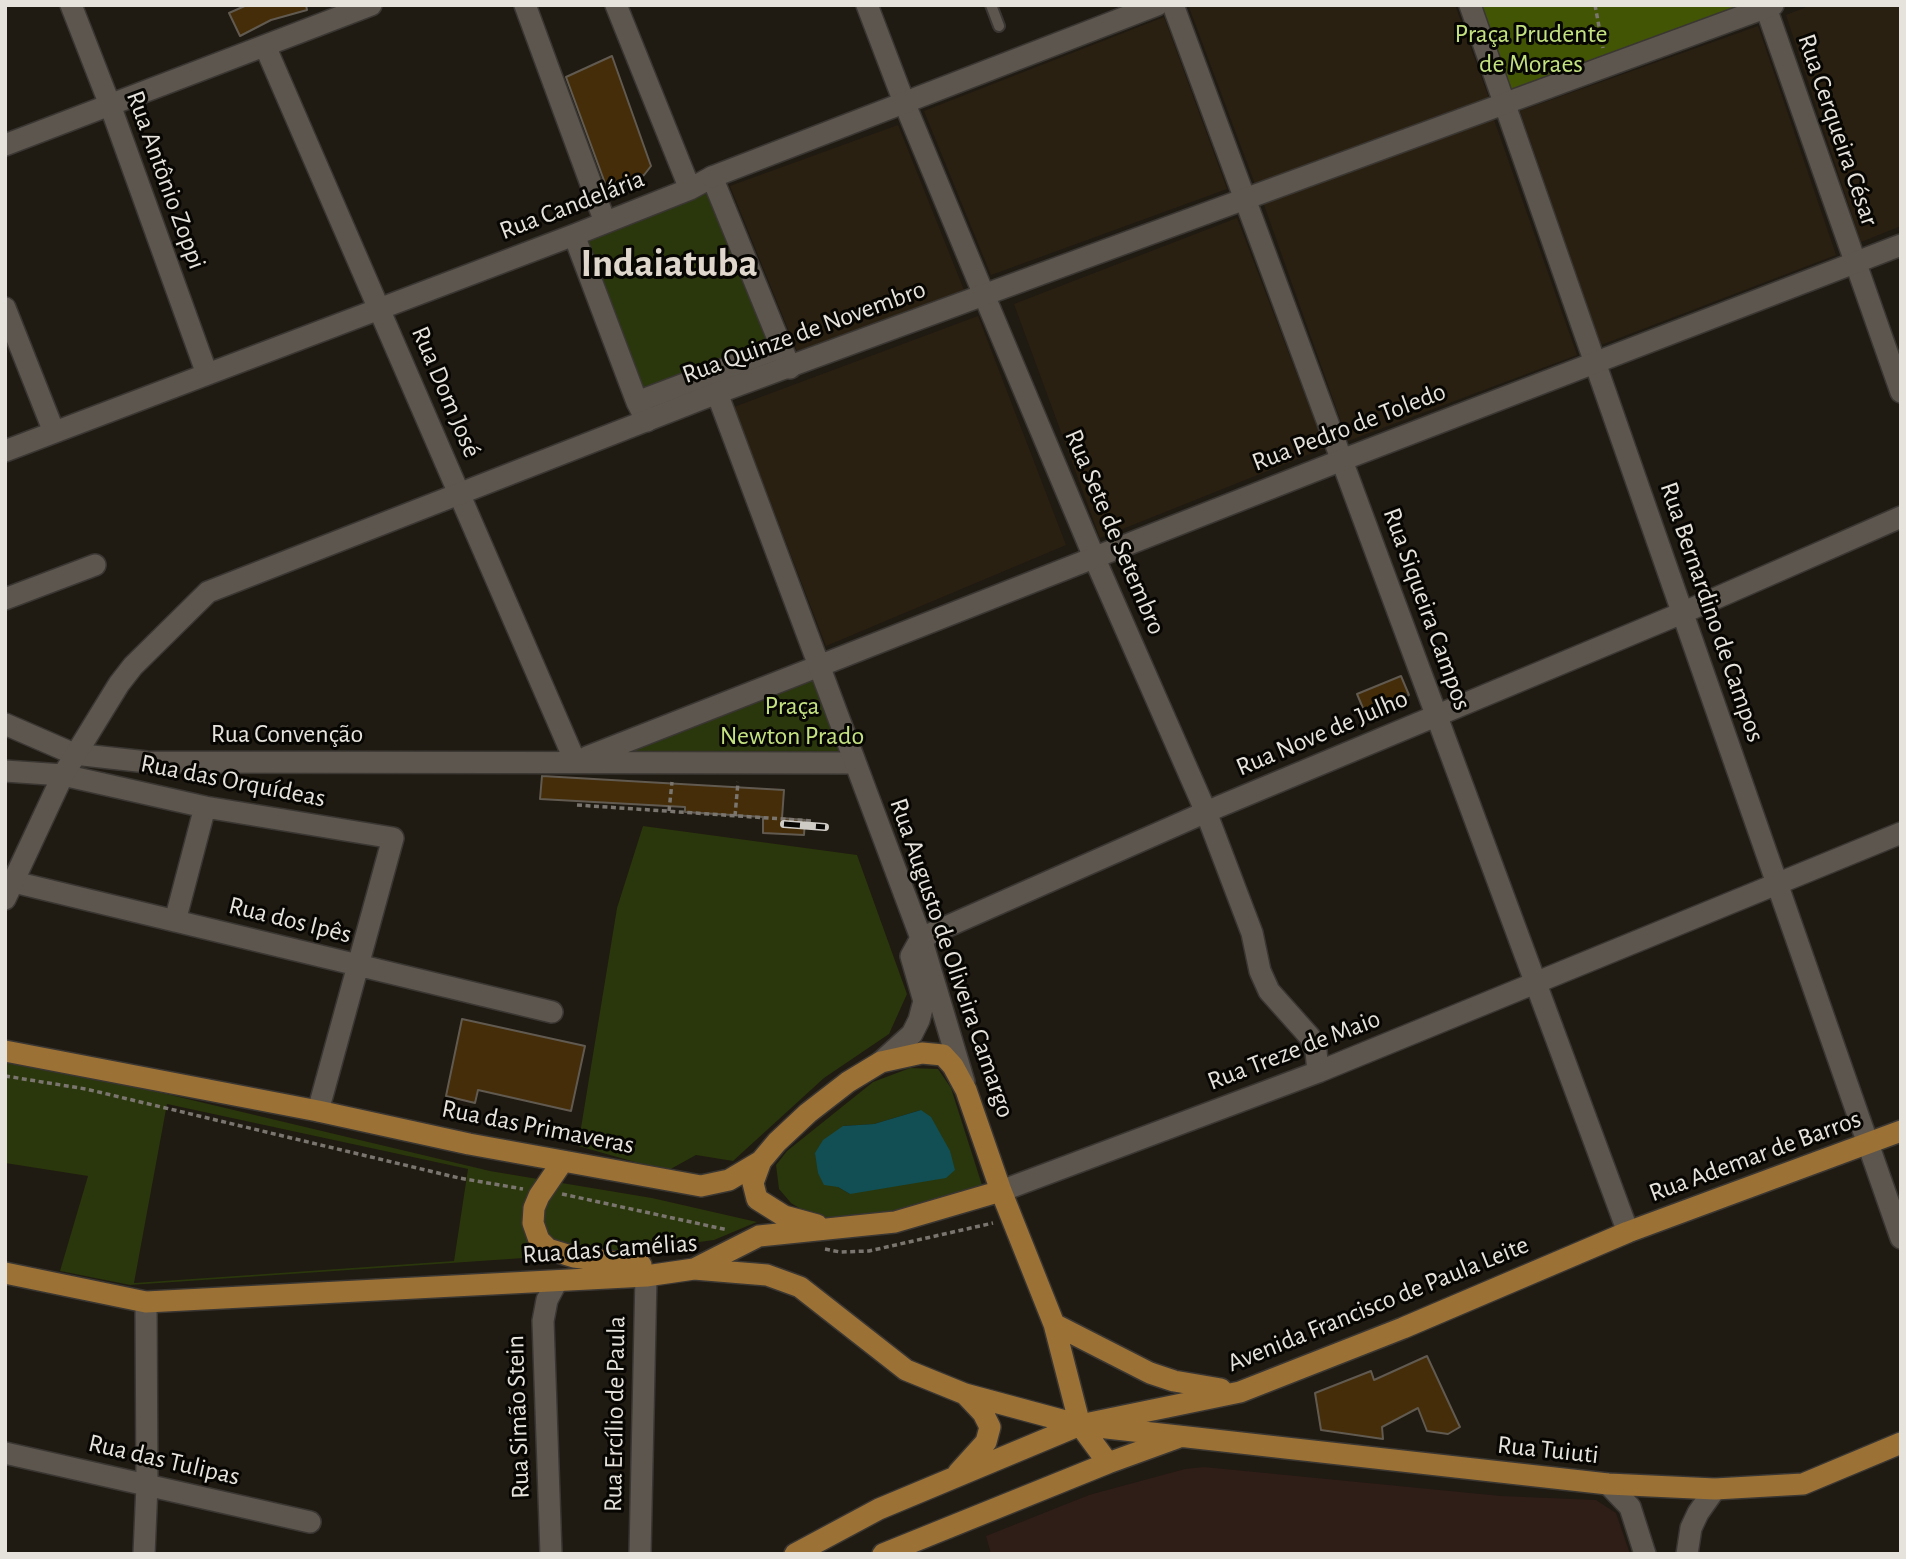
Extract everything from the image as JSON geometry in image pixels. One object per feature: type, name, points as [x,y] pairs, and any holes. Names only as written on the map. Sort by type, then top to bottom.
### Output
[{"type":"main road","name":"Rua das Primaveras","points":[[5,1051],[318,1111],[469,1144],[701,1186],[729,1180],[761,1161],[808,1113],[848,1082],[881,1062]]},
{"type":"main road","points":[[881,1062],[922,1053],[943,1055],[953,1066],[966,1090]]},
{"type":"main road","name":"Rua Augusto de Oliveira Camargo","points":[[966,1090],[1001,1191],[1054,1324],[1080,1425]]},
{"type":"main road","name":"Rua Ademar de Barros","points":[[1628,1232],[1901,1131]]},
{"type":"main road","points":[[563,1161],[534,1208],[533,1223],[539,1240],[548,1249],[601,1262],[694,1269]]},
{"type":"main road","points":[[761,1161],[752,1183],[757,1199],[784,1216],[832,1228]]},
{"type":"main road","name":"Rua Treze de Maio","points":[[694,1269],[759,1237],[895,1222],[1001,1191]]},
{"type":"main road","name":"Avenida Francisco de Paula Leite","points":[[794,1554],[879,1509],[1080,1425],[1240,1392],[1403,1328],[1628,1232]]},
{"type":"main road","name":"Rua das Camélias","points":[[5,1273],[146,1302],[646,1276],[694,1269],[767,1275],[800,1287],[906,1370],[965,1394],[1080,1425],[1182,1436]]},
{"type":"main road","points":[[1054,1324],[1150,1373],[1199,1387],[1240,1392]]},
{"type":"main road","points":[[956,1476],[986,1442],[990,1427],[983,1413],[965,1394]]},
{"type":"main road","points":[[1080,1425],[1108,1462]]},
{"type":"main road","points":[[883,1554],[1108,1462],[1182,1436]]},
{"type":"main road","name":"Rua Tuiuti","points":[[1182,1436],[1608,1485],[1715,1489],[1803,1484],[1901,1443]]},
{"type":"street","name":"Rua Antônio Zoppi","points":[[71,5],[207,374]]},
{"type":"street","points":[[5,145],[371,5]]},
{"type":"street","points":[[525,5],[604,222]]},
{"type":"street","points":[[616,5],[690,189]]},
{"type":"street","name":"Rua Sete de Setembro","points":[[867,5],[904,103],[1094,557],[1206,812],[1252,933],[1260,971],[1269,991],[1310,1037],[1316,1051],[1318,1072]]},
{"type":"street","name":"Rua Candelária","points":[[5,451],[574,235],[690,189],[712,177],[1157,5]]},
{"type":"street","name":"Rua Siqueira Campos","points":[[1173,5],[1628,1232]]},
{"type":"street","name":"Rua Bernardino de Campos","points":[[1470,5],[1901,1238]]},
{"type":"street","name":"Rua Quinze de Novembro","points":[[9,890],[74,754],[133,666],[208,593],[717,393],[1768,6]]},
{"type":"street","name":"Rua Cerqueira César","points":[[1768,6],[1901,392]]},
{"type":"street","name":"Rua Dom José","points":[[265,46],[575,761]]},
{"type":"street","points":[[712,177],[790,368]]},
{"type":"street","points":[[574,235],[637,402],[647,421]]},
{"type":"street","name":"Rua Pedro de Toledo","points":[[819,666],[1342,460],[1901,245]]},
{"type":"street","points":[[5,307],[54,432]]},
{"type":"street","points":[[637,402],[782,347]]},
{"type":"street","name":"Rua Augusto de Oliveira Camargo","points":[[717,393],[921,938],[966,1090]]},
{"type":"street","name":"Rua Nove de Julho","points":[[921,938],[1206,812],[1682,613],[1901,517]]},
{"type":"street","points":[[5,599],[95,565]]},
{"type":"street","points":[[575,761],[819,666]]},
{"type":"street","name":"Rua Convenção","points":[[5,724],[74,754],[147,762],[575,761]]},
{"type":"street","points":[[575,761],[855,763]]},
{"type":"street","name":"Rua das Orquídeas","points":[[5,771],[63,775],[205,807],[393,838],[358,965]]},
{"type":"street","points":[[174,921],[205,807]]},
{"type":"street","name":"Rua Treze de Maio","points":[[1001,1191],[1318,1072],[1901,833]]},
{"type":"street","name":"Rua dos Ipês","points":[[9,890],[174,921],[552,1012]]},
{"type":"street","name":"Rua das Primaveras","points":[[881,1062],[912,1034],[919,1020],[924,1001],[911,956],[921,938]]},
{"type":"street","points":[[318,1111],[358,965]]},
{"type":"street","name":"Rua Ercílio de Paula","points":[[640,1554],[646,1276]]},
{"type":"street","name":"Rua Simão Stein","points":[[551,1554],[542,1321],[547,1300],[557,1281]]},
{"type":"street","points":[[144,1554],[147,1485],[146,1302]]},
{"type":"street","name":"Rua das Tulipas","points":[[5,1453],[310,1522]]},
{"type":"street","points":[[1608,1485],[1630,1507],[1645,1554]]},
{"type":"street","points":[[1687,1554],[1690,1528],[1715,1489]]},
{"type":"lane","points":[[991,5],[999,26]]},
{"type":"path","points":[[1595,5],[1606,66]]},
{"type":"path","points":[[669,811],[674,762]]},
{"type":"path","points":[[734,816],[740,763]]},
{"type":"path","points":[[577,805],[812,821]]},
{"type":"path","points":[[5,1076],[86,1089],[459,1178],[543,1191],[759,1237]]},
{"type":"path","points":[[813,1247],[840,1252],[869,1251],[1012,1219]]},
{"type":"shaded area","points":[[1455,5],[1489,98],[1255,184],[1189,7]]},
{"type":"shaded area","points":[[1812,5],[1901,5],[1901,226],[1861,242],[1786,15]]},
{"type":"shaded area","points":[[1164,17],[1227,189],[991,275],[924,111]]},
{"type":"shaded area","points":[[1758,26],[1836,255],[1601,345],[1520,111]]},
{"type":"shaded area","points":[[1493,117],[1577,355],[1348,441],[1263,202]]},
{"type":"shaded area","points":[[898,125],[964,290],[797,351],[730,186]]},
{"type":"shaded area","points":[[1237,218],[1325,448],[1100,538],[1014,304]]},
{"type":"shaded area","points":[[978,316],[1066,545],[826,646],[734,407]]},
{"type":"shaded area","points":[[1204,1467],[1501,1496],[1596,1500],[1616,1513],[1630,1554],[991,1554],[986,1536],[1089,1495],[1185,1469]]},
{"type":"green space","name":"Praça Prudente de Moraes","points":[[1470,5],[1765,5],[1505,104]]},
{"type":"green space","points":[[712,177],[782,347],[637,402],[574,235]]},
{"type":"green space","name":"Praça Newton Prado","points":[[819,666],[855,763],[575,761]]},
{"type":"green space","points":[[643,826],[857,855],[907,994],[889,1034],[824,1078],[733,1161],[696,1155],[667,1171],[578,1146],[617,908]]},
{"type":"green space","points":[[5,1060],[91,1076],[490,1171],[652,1198],[757,1222],[714,1240],[641,1250],[130,1285],[60,1271],[88,1176],[5,1163]],"holes":[[[167,1104],[468,1169],[454,1261],[134,1283]]]},
{"type":"green space","points":[[910,1068],[938,1069],[951,1088],[982,1185],[832,1228],[791,1203],[779,1189],[776,1165],[787,1151],[873,1082]],"holes":[[[921,1110],[850,1194],[838,1187],[843,1126],[874,1124]]]},
{"type":"water","points":[[921,1110],[931,1117],[950,1151],[955,1170],[946,1178],[850,1194],[838,1187],[824,1185],[818,1173],[815,1153],[823,1140],[843,1126],[874,1124]]},
{"type":"building","points":[[247,5],[306,5],[307,10],[271,20],[240,36],[229,13]]},
{"type":"building","points":[[612,56],[651,166],[644,175],[609,194],[566,77]]},
{"type":"building","points":[[1401,676],[1409,695],[1365,713],[1357,694]]},
{"type":"building","points":[[542,776],[784,790],[782,818],[805,820],[804,835],[763,833],[763,817],[685,812],[685,807],[540,799]]},
{"type":"building","points":[[462,1019],[585,1046],[571,1111],[478,1090],[475,1103],[446,1096]]},
{"type":"building","points":[[1427,1356],[1460,1427],[1448,1434],[1427,1431],[1418,1408],[1382,1427],[1383,1439],[1321,1430],[1315,1393],[1371,1371],[1374,1380]]},
{"type":"railway","points":[[784,824],[825,827]]},
{"type":"district","name":"Indaiatuba","points":[[669,264]]}]
